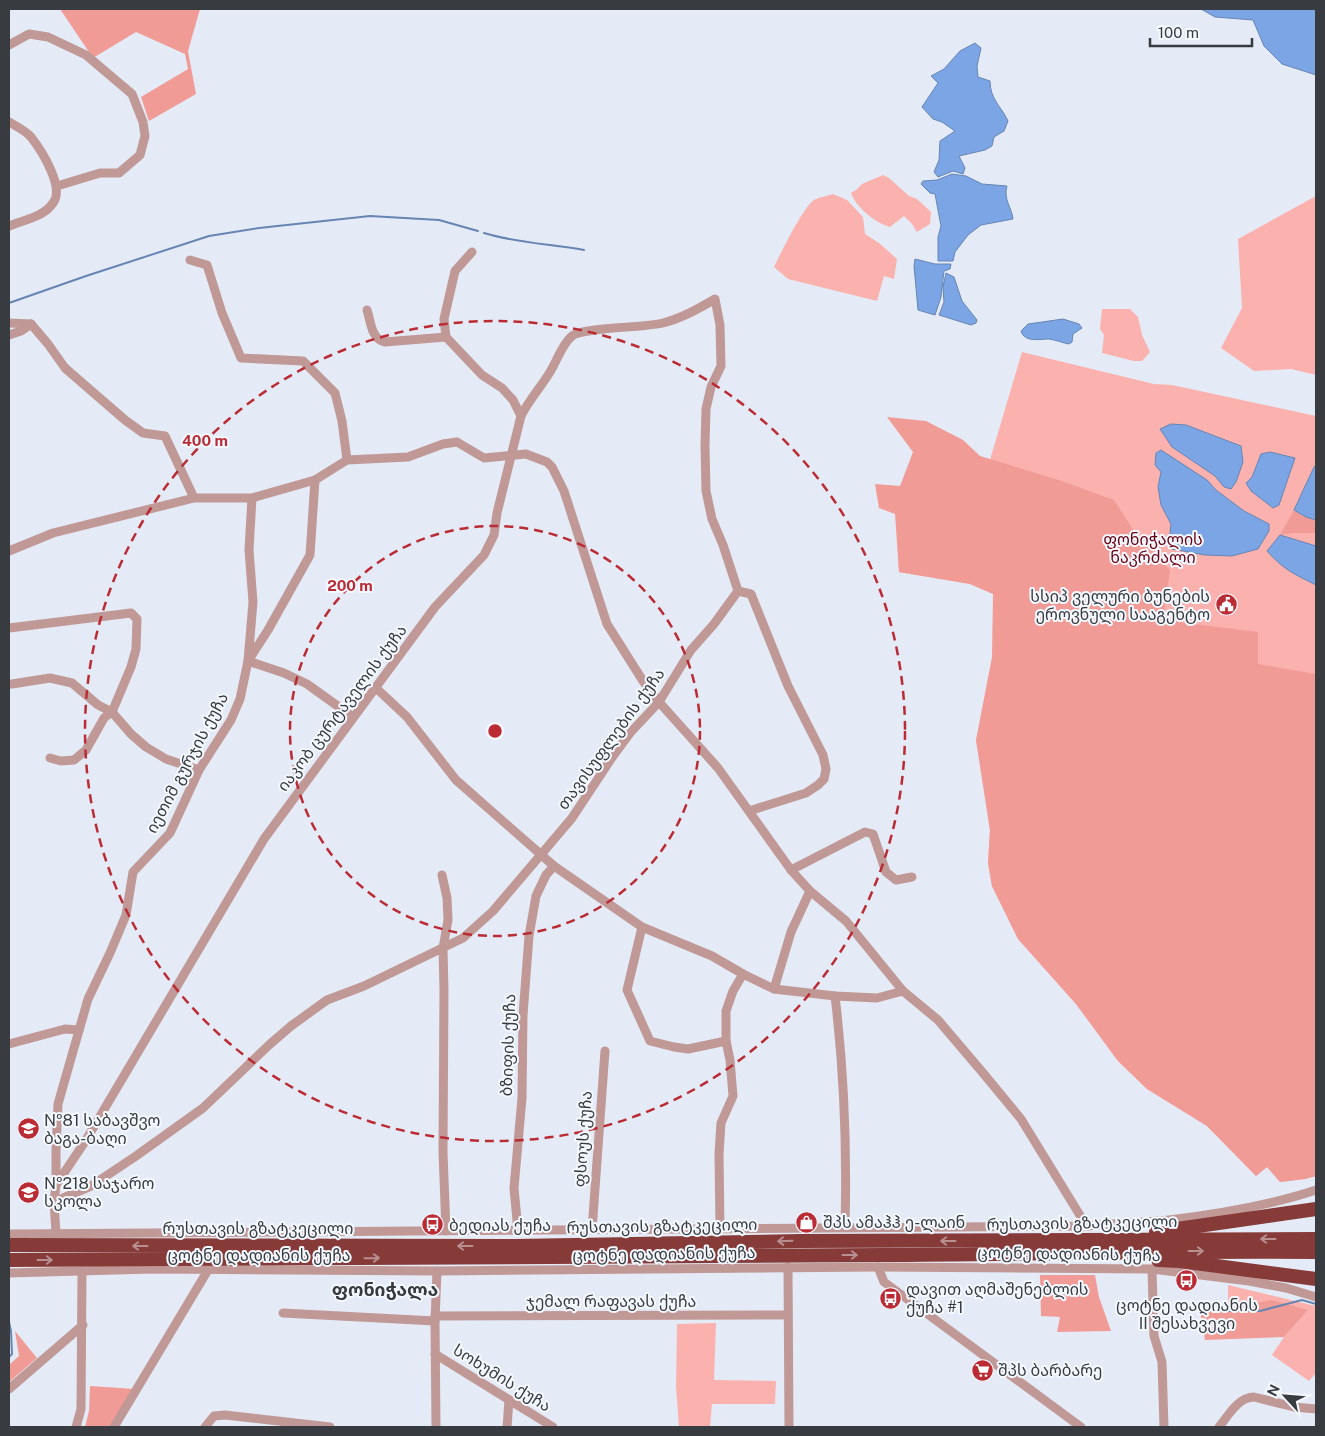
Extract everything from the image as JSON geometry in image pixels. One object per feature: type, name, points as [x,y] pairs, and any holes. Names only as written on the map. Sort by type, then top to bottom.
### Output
[{"type":"highway","points":[[1080,1239],[1173,1230],[1316,1209]]},
{"type":"highway","name":"რუსთავის გზატკეცილი","points":[[9,1245],[515,1246],[800,1241],[1316,1239]]},
{"type":"highway","name":"რუსთავის გზატკეცილი","points":[[9,1260],[1095,1253],[1147,1251],[1316,1252]]},
{"type":"highway","points":[[1095,1253],[1121,1258],[1179,1261],[1316,1279]]},
{"type":"street","points":[[9,45],[29,34],[48,37],[86,55],[132,94],[143,122],[145,136],[140,156],[119,173],[100,173],[57,186]]},
{"type":"street","points":[[9,122],[30,136],[47,163],[57,186],[57,196],[53,205],[38,215],[9,226]]},
{"type":"street","points":[[472,252],[455,271],[444,319],[446,337],[482,375],[502,388],[513,400],[521,416]]},
{"type":"street","points":[[190,260],[207,265],[222,313],[241,358],[303,361],[335,393],[342,422],[347,460]]},
{"type":"street","points":[[521,416],[526,404],[549,373],[572,336],[581,331],[638,327],[662,323],[684,316],[715,299],[720,325],[721,366],[711,387],[706,409],[704,445],[706,490],[712,519],[723,544],[738,591],[751,594],[788,686],[824,755],[826,769],[824,779],[806,793],[749,811]]},
{"type":"street","points":[[367,310],[374,336],[379,340],[385,342],[446,337]]},
{"type":"street","points":[[9,323],[31,324],[65,368],[125,420],[143,433],[165,436],[194,498]]},
{"type":"street","points":[[9,334],[20,331],[31,324]]},
{"type":"street","name":"იაკობ ცურტაველის ქუჩა","points":[[56,1185],[91,1132],[264,839],[435,607],[484,555],[494,534],[497,513],[521,416]]},
{"type":"street","points":[[9,551],[53,533],[194,498],[252,498],[315,480],[347,460],[408,457],[443,444],[458,442],[484,458],[526,454],[547,462],[552,467],[564,491],[607,624],[643,681],[659,702],[718,768],[791,870],[810,890],[846,920],[903,991],[938,1020],[1021,1119],[1088,1226]]},
{"type":"street","name":"იეთიმ გურჯის ქუჩა","points":[[56,1233],[54,1202],[58,1104],[88,999],[126,915],[133,872],[170,833],[199,770],[231,720],[240,699],[248,661],[268,630],[310,555],[315,480]]},
{"type":"street","points":[[252,498],[249,550],[253,602],[248,661],[284,673],[307,684],[353,717]]},
{"type":"street","name":"თავისუფლების ქუჩა","points":[[54,1202],[91,1186],[203,1108],[269,1045],[291,1026],[327,1000],[364,986],[463,938],[493,912],[572,818],[613,756],[630,733],[659,702],[691,650],[714,624],[738,591]]},
{"type":"street","points":[[9,628],[131,613],[137,620],[136,649],[112,712],[104,718],[86,750],[74,760],[61,761],[50,758]]},
{"type":"street","points":[[12,684],[50,678],[72,683],[98,706],[112,712],[131,734],[146,747],[166,759],[199,770]]},
{"type":"street","points":[[376,688],[407,717],[456,780],[554,866],[642,928],[712,956],[774,989],[835,996],[877,998],[903,991]]},
{"type":"street","points":[[791,870],[864,832],[873,834],[886,872],[896,880],[912,877]]},
{"type":"street","name":"ბზიფის ქუჩა","points":[[518,1231],[514,1188],[522,1098],[523,1015],[529,936],[536,896],[546,875],[554,866]]},
{"type":"street","points":[[442,875],[447,898],[448,920],[443,948],[443,1152],[446,1232]]},
{"type":"street","points":[[774,989],[791,932],[810,890]]},
{"type":"street","points":[[642,928],[628,990],[650,1041],[688,1049],[726,1041]]},
{"type":"street","points":[[720,1228],[719,1154],[721,1123],[733,1096],[730,1060],[726,1041],[726,1011],[733,991],[743,974]]},
{"type":"street","points":[[835,996],[840,1038],[846,1193],[845,1227]]},
{"type":"street","points":[[9,1044],[65,1029],[79,1030]]},
{"type":"street","name":"ფსოუს ქუჩა","points":[[592,1230],[604,1051]]},
{"type":"street","name":"ცოტნე დადიანის ქუჩა","points":[[9,1234],[1088,1226],[1168,1220],[1227,1212],[1279,1202],[1316,1190]]},
{"type":"street","points":[[788,1267],[789,1427]]},
{"type":"street","name":"ცოტნე დადიანის ქუჩა","points":[[9,1273],[82,1270],[437,1271],[788,1267],[1152,1269],[1249,1281],[1316,1296]]},
{"type":"street","points":[[878,1267],[884,1282],[1080,1427]]},
{"type":"street","points":[[1152,1269],[1154,1336],[1162,1362],[1164,1427]]},
{"type":"street","points":[[76,1427],[81,1409],[82,1270]]},
{"type":"street","points":[[114,1427],[208,1270]]},
{"type":"street","points":[[436,1427],[435,1319],[437,1271]]},
{"type":"street","name":"ჯემალ რაფავას ქუჩა","points":[[283,1313],[435,1319],[787,1315]]},
{"type":"street","points":[[9,1389],[83,1325]]},
{"type":"street","name":"სოხუმის ქუჩა","points":[[435,1354],[553,1427]]},
{"type":"street","points":[[1219,1427],[1241,1402],[1248,1397],[1294,1407],[1316,1409]]},
{"type":"street","points":[[507,1427],[509,1400]]},
{"type":"street","points":[[205,1427],[214,1416],[225,1415],[330,1427]]},
{"type":"green space","points":[[883,175],[909,196],[917,199],[931,212],[930,224],[917,232],[904,216],[890,227],[878,222],[857,204],[851,193],[862,184]]},
{"type":"green space","points":[[833,194],[847,200],[863,217],[865,234],[879,243],[897,259],[894,279],[884,276],[877,301],[788,279],[774,267],[792,231],[809,204],[816,199]]},
{"type":"green space","points":[[1316,196],[1316,375],[1291,369],[1254,371],[1221,348],[1242,308],[1238,239]]},
{"type":"green space","points":[[1102,309],[1130,309],[1138,317],[1142,335],[1150,352],[1142,361],[1134,361],[1102,353],[1104,335],[1100,329]]},
{"type":"green space","name":"ფონიჭალის ნაკრძალი","points":[[1022,352],[1154,384],[1172,385],[1316,416],[1316,1176],[1280,1182],[1267,1167],[1256,1176],[1207,1126],[1147,1089],[1118,1061],[1076,1004],[1018,939],[992,886],[988,863],[990,830],[976,740],[1012,730],[993,594],[970,584],[899,572],[898,558],[989,463]]},
{"type":"green space","points":[[1228,1285],[1316,1306],[1316,1373],[1309,1381],[1272,1355],[1284,1337],[1308,1310],[1228,1309]]},
{"type":"green space","points":[[716,1323],[714,1380],[776,1381],[775,1404],[712,1404],[710,1427],[679,1427],[676,1387],[677,1324]]},
{"type":"shaded area","points":[[60,9],[200,9],[188,51],[196,94],[149,121],[141,97],[188,69],[185,54],[136,32],[93,58]]},
{"type":"shaded area","name":"ფონიჭალის ნაკრძალი","points":[[887,417],[926,421],[963,440],[980,456],[1062,481],[1114,500],[1134,531],[1170,570],[1163,620],[1258,632],[1258,664],[1316,674],[1316,1176],[1280,1182],[1267,1167],[1256,1176],[1207,1126],[1147,1089],[1118,1061],[1076,1004],[1018,939],[992,886],[988,863],[990,830],[976,740],[992,657],[993,594],[970,584],[899,572],[895,514],[879,508],[875,484],[900,486],[913,452]]},
{"type":"shaded area","points":[[1294,510],[1316,520],[1316,533],[1280,535]]},
{"type":"shaded area","points":[[1040,1275],[1095,1275],[1099,1297],[1111,1331],[1057,1332],[1060,1317],[1041,1316]]},
{"type":"shaded area","points":[[1271,1300],[1308,1310],[1284,1337],[1205,1340],[1200,1311],[1228,1309]]},
{"type":"shaded area","points":[[15,1331],[37,1358],[9,1382],[9,1365],[19,1356]]},
{"type":"shaded area","points":[[90,1386],[135,1389],[111,1427],[85,1427],[89,1411]]},
{"type":"water","points":[[1201,9],[1316,9],[1316,75],[1282,64],[1264,46],[1253,20],[1215,17]]},
{"type":"water","points":[[975,43],[981,48],[977,66],[978,77],[990,81],[994,98],[1008,121],[1004,131],[994,137],[992,146],[985,150],[959,156],[965,168],[963,174],[953,171],[938,177],[934,172],[939,160],[940,141],[955,131],[942,122],[933,119],[922,107],[938,83],[931,76],[944,69],[960,51]]},
{"type":"water","points":[[952,174],[966,176],[982,184],[1007,186],[1006,195],[1013,219],[981,225],[968,235],[955,252],[953,261],[938,261],[938,237],[941,226],[935,194],[930,193],[921,184],[923,181],[937,180]]},
{"type":"water","points":[[915,259],[935,264],[951,264],[950,269],[944,271],[941,297],[935,315],[918,310]]},
{"type":"water","points":[[946,273],[954,277],[962,301],[977,320],[976,323],[971,325],[939,315],[944,302],[943,287]]},
{"type":"water","points":[[1063,319],[1079,324],[1082,328],[1073,334],[1072,342],[1069,344],[1049,339],[1029,339],[1021,331],[1028,324]]},
{"type":"water","points":[[1171,424],[1186,425],[1241,446],[1243,462],[1236,482],[1231,489],[1224,487],[1215,476],[1172,447],[1160,429]]},
{"type":"water","points":[[1161,450],[1207,480],[1216,490],[1244,511],[1269,524],[1269,531],[1258,549],[1232,556],[1205,555],[1172,549],[1171,524],[1161,505],[1158,487],[1161,472],[1155,465],[1156,453]]},
{"type":"water","points":[[1270,452],[1295,458],[1279,505],[1273,508],[1251,491],[1246,483],[1252,477],[1261,454]]},
{"type":"water","points":[[1316,465],[1316,520],[1294,510]]},
{"type":"water","points":[[1280,535],[1316,546],[1316,585],[1290,571],[1267,551]]},
{"type":"waterway","points":[[9,303],[209,236],[259,228],[370,216],[439,220],[478,231]]},
{"type":"waterway","points":[[484,233],[521,241],[584,250]]},
{"type":"waterway","points":[[1215,1311],[1260,1311],[1302,1300],[1316,1304]]},
{"type":"waterway","points":[[9,1322],[12,1354],[9,1357]]},
{"type":"place","name":"სსიპ ველური ბუნების ეროვნული სააგენტო","points":[[1226,605]]},
{"type":"place","name":"№81 საბავშვო ბაგა-ბაღი","points":[[28,1129]]},
{"type":"place","name":"№218 საჯარო სკოლა","points":[[28,1192]]},
{"type":"place","name":"შპს ამაჰჰ ე-ლაინ","points":[[807,1222]]},
{"type":"place","name":"ბედიას ქუჩა","points":[[433,1225]]},
{"type":"place","name":"ცოტნე დადიანის II შესახვევი","points":[[1187,1281]]},
{"type":"place","name":"დავით აღმაშენებლის ქუჩა #1","points":[[890,1298]]},
{"type":"place","name":"შპს ბარბარე","points":[[982,1370]]},
{"type":"district","name":"ფონიჭალა","points":[[385,1289]]}]
